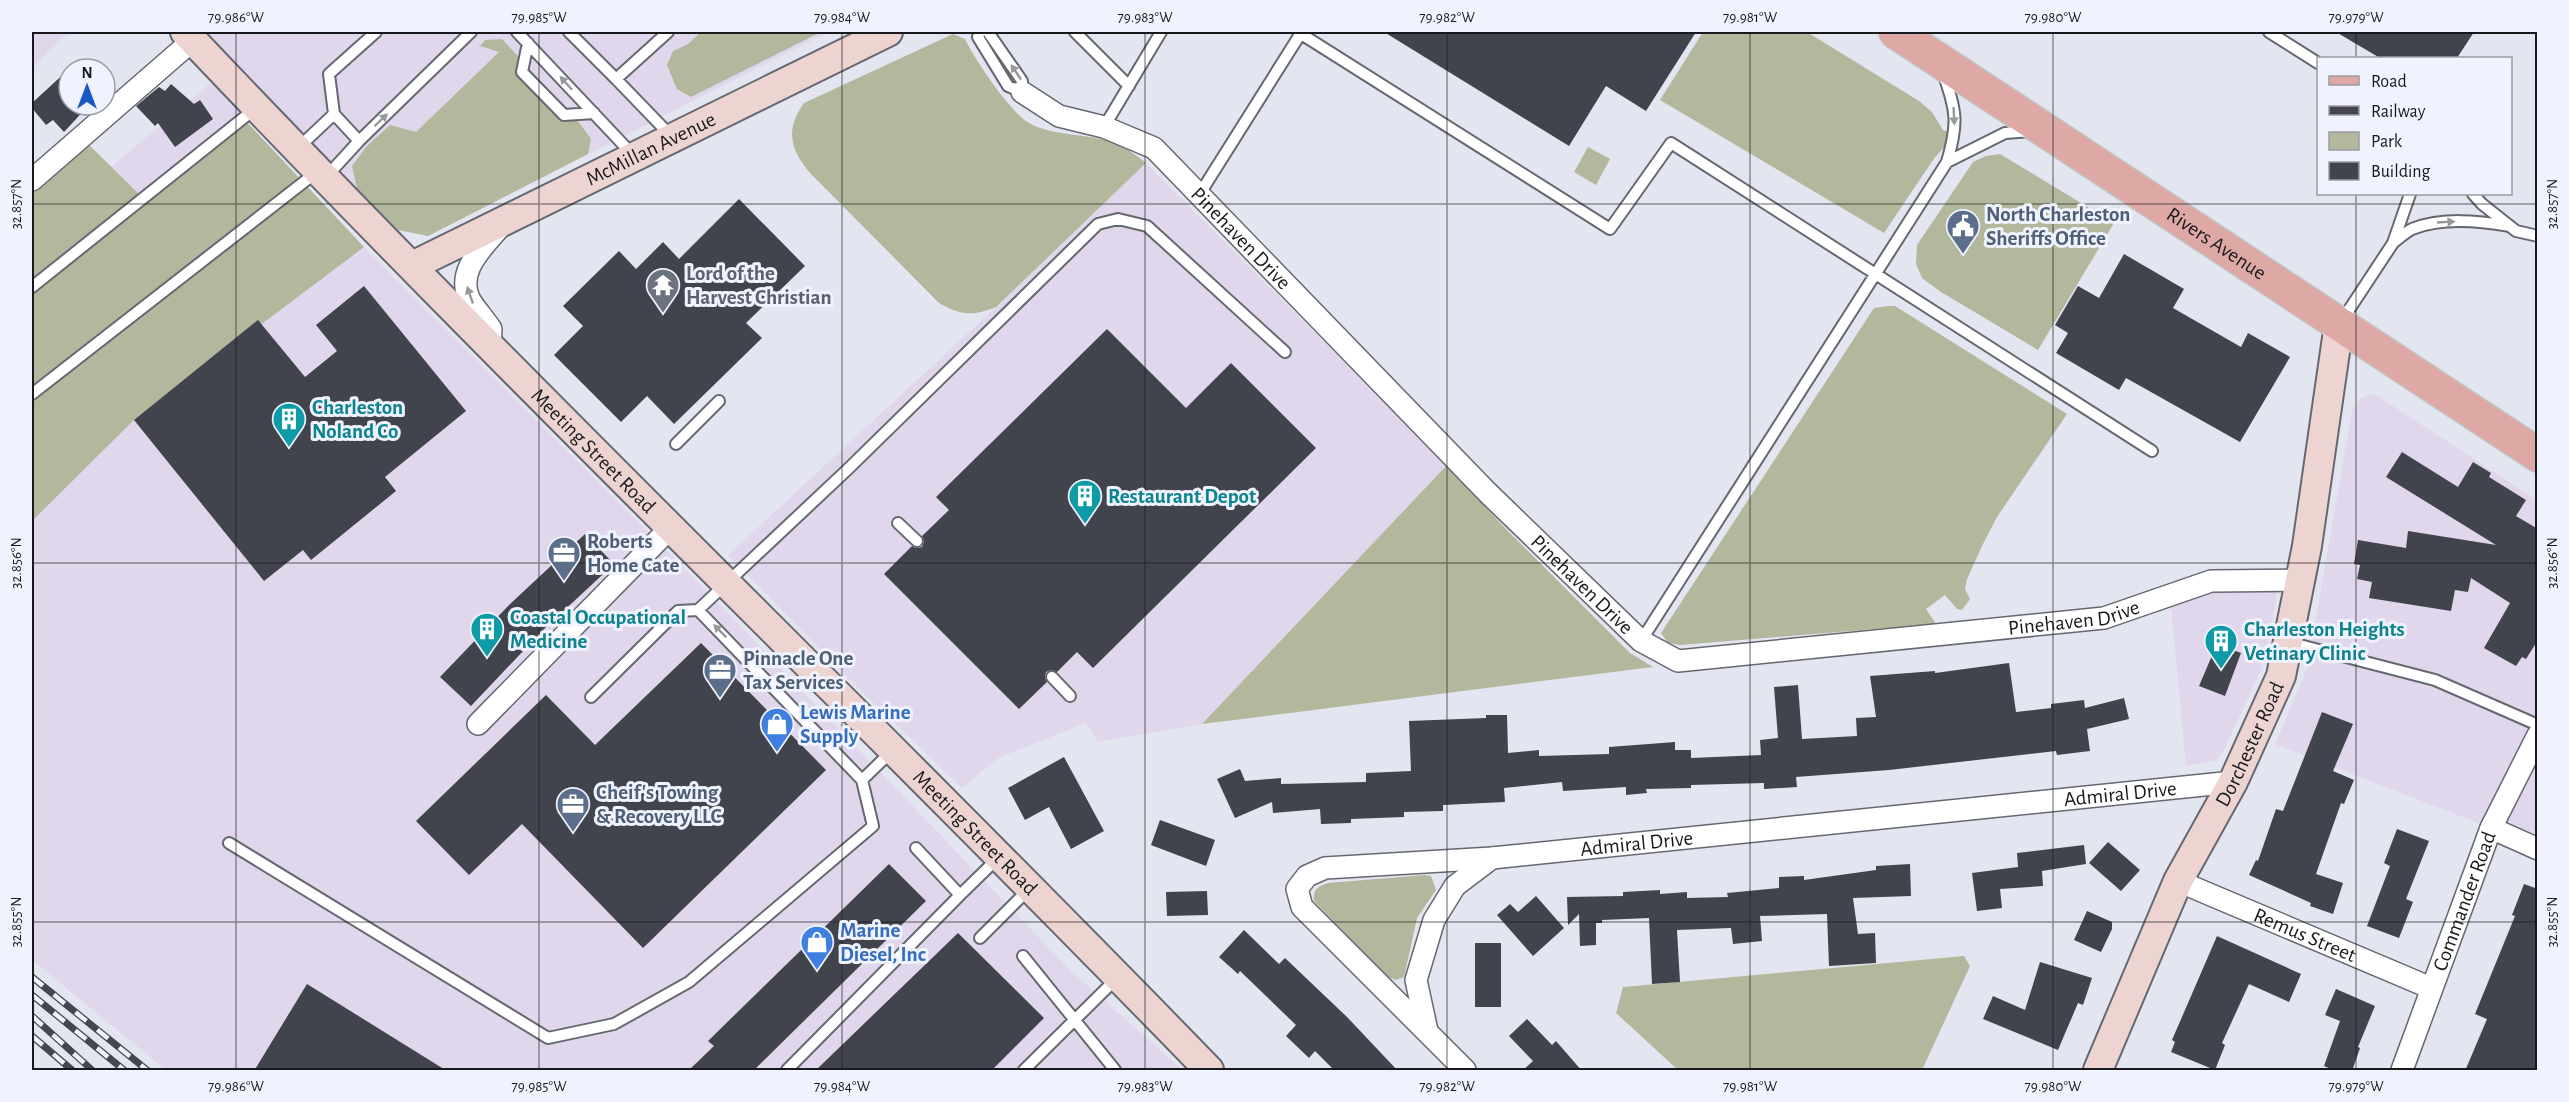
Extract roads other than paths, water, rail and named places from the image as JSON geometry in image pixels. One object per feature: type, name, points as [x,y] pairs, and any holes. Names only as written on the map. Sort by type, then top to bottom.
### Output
[{"type":"main road","name":"Rivers Avenue","points":[[1896,32],[2538,455]]},
{"type":"street","name":"McMillan Avenue","points":[[412,267],[888,32]]},
{"type":"street","name":"Meeting Street Road","points":[[189,36],[412,267],[1031,888],[1209,1071]]},
{"type":"street","points":[[32,180],[189,36]]},
{"type":"street","name":"Pinehaven Drive","points":[[1022,92],[1059,116],[1104,127],[1154,148],[1488,493],[1641,641],[1678,661],[2104,618],[2211,581],[2301,580]]},
{"type":"street","points":[[490,346],[491,329],[471,301],[466,280],[470,264],[478,251],[507,220]]},
{"type":"street","name":"Dorchester Road","points":[[2098,1071],[2178,880],[2233,782],[2281,676],[2301,580],[2339,324]]},
{"type":"street","points":[[478,724],[671,527]]},
{"type":"street","name":"Commander Road","points":[[2402,1071],[2491,828],[2538,735]]},
{"type":"street","name":"Admiral Drive","points":[[1466,1071],[1302,907],[1297,889],[1307,876],[1325,868],[1492,858],[2233,782]]},
{"type":"street","points":[[2491,828],[2538,849]]},
{"type":"street","points":[[1426,1031],[1416,980],[1434,920],[1455,886],[1492,858]]},
{"type":"street","name":"Remus Street","points":[[2178,880],[2431,988]]},
{"type":"lane","points":[[359,141],[334,114],[329,74],[376,32]]},
{"type":"lane","points":[[32,394],[322,174],[471,32]]},
{"type":"lane","points":[[518,32],[634,157]]},
{"type":"lane","points":[[569,32],[673,138]]},
{"type":"lane","points":[[616,79],[668,32]]},
{"type":"lane","points":[[980,32],[978,37],[1008,86],[1022,92],[1022,81],[988,32]]},
{"type":"lane","points":[[1075,32],[1129,86]]},
{"type":"lane","points":[[1104,127],[1161,32]]},
{"type":"lane","points":[[1199,195],[1299,32],[1610,229],[1671,143],[2152,451]]},
{"type":"lane","points":[[2269,32],[2317,62]]},
{"type":"lane","points":[[528,43],[522,72],[564,115],[594,112]]},
{"type":"lane","points":[[1641,641],[1947,162],[1955,134],[1954,108],[1939,60]]},
{"type":"lane","points":[[32,287],[258,106]]},
{"type":"lane","points":[[298,148],[334,114]]},
{"type":"lane","points":[[1947,162],[2005,133],[2046,130]]},
{"type":"lane","points":[[2339,324],[2393,243],[2410,195]]},
{"type":"lane","points":[[2474,195],[2516,231],[2538,236]]},
{"type":"lane","points":[[591,697],[678,611],[698,610],[726,584],[840,477],[1098,224],[1119,219],[1147,226],[1285,352]]},
{"type":"lane","points":[[2393,243],[2411,230],[2436,223],[2469,221],[2510,226]]},
{"type":"lane","points":[[676,444],[719,401]]},
{"type":"lane","points":[[898,523],[917,541]]},
{"type":"lane","points":[[229,843],[548,1038],[614,1024],[689,982],[873,826],[862,780],[698,610]]},
{"type":"lane","points":[[2288,642],[2435,680],[2538,725]]},
{"type":"lane","points":[[1052,677],[1070,696]]},
{"type":"lane","points":[[862,780],[892,750]]},
{"type":"lane","points":[[916,848],[960,895]]},
{"type":"lane","points":[[787,1071],[999,856]]},
{"type":"lane","points":[[980,938],[1031,888]]},
{"type":"lane","points":[[1023,956],[1114,1071]]},
{"type":"lane","points":[[1024,1071],[1118,978]]},
{"type":"railway","points":[[32,977],[147,1070]]},
{"type":"railway","points":[[32,995],[124,1070]]},
{"type":"railway","points":[[32,1016],[92,1070]]},
{"type":"railway","points":[[32,1036],[72,1070]]},
{"type":"place","name":"North Charleston Sheriffs Office","points":[[1963,255]]},
{"type":"place","name":"Lord of the Harvest Christian","points":[[663,314]]},
{"type":"place","name":"Charleston Noland Co","points":[[289,448]]},
{"type":"place","name":"Restaurant Depot","points":[[1085,525]]},
{"type":"place","name":"Roberts Home Cate","points":[[564,582]]},
{"type":"place","name":"Coastal Occupational Medicine","points":[[487,658]]},
{"type":"place","name":"Charleston Heights Vetinary Clinic","points":[[2221,670]]},
{"type":"place","name":"Pinnacle One Tax Services","points":[[720,699]]},
{"type":"place","name":"Lewis Marine Supply","points":[[777,753]]},
{"type":"place","name":"Cheif's Towing & Recovery LLC","points":[[573,833]]},
{"type":"place","name":"Marine Diesel, Inc","points":[[817,971]]}]
